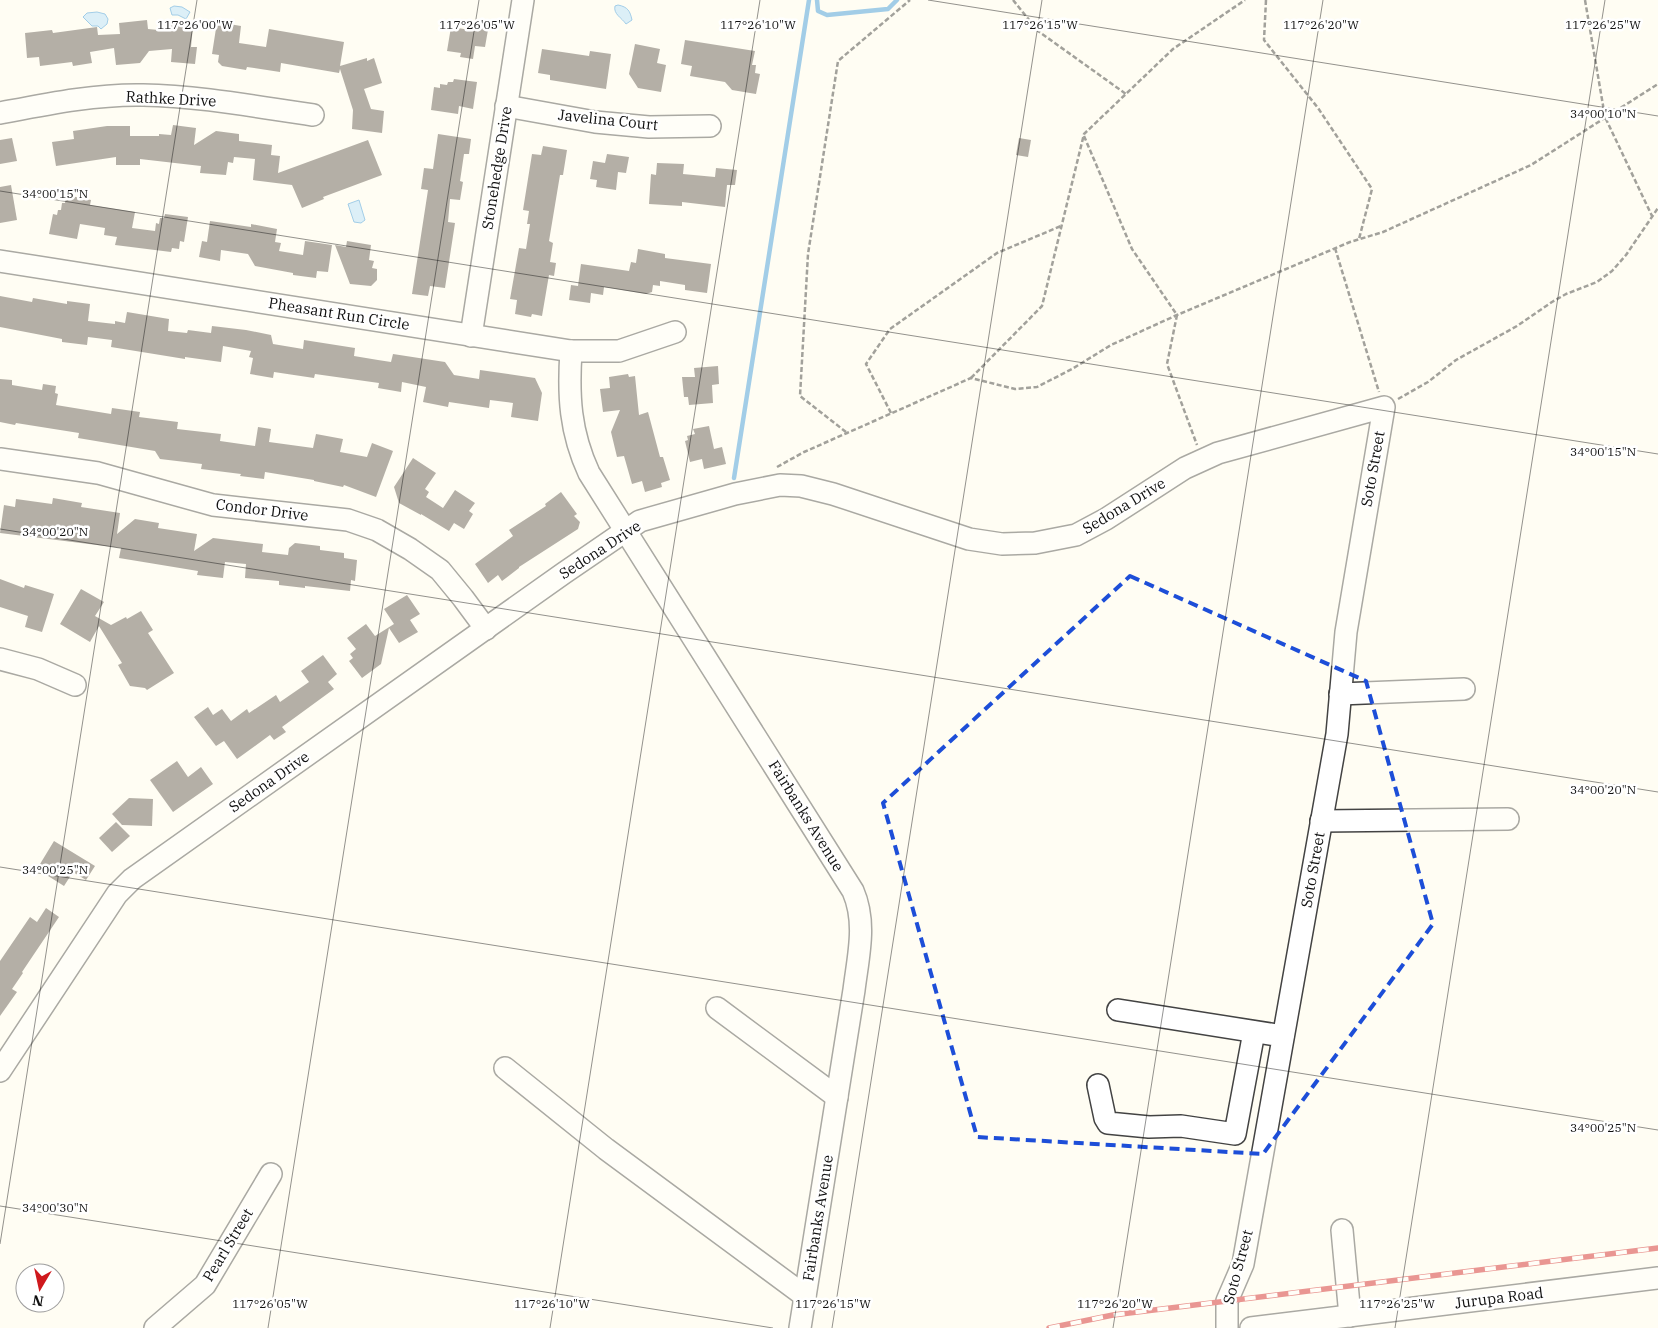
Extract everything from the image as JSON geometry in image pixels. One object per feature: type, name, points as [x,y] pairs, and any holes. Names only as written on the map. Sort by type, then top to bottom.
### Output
[{"type":"street","name":"Stonehedge Drive","points":[[471,336],[523,0]]},
{"type":"street","name":"Rathke Drive","points":[[0,113],[60,102],[142,95],[202,99],[313,116]]},
{"type":"street","name":"Javelina Court","points":[[506,106],[595,122],[649,127],[710,126]]},
{"type":"street","name":"Pheasant Run Circle","points":[[0,261],[571,351],[618,351],[675,332]]},
{"type":"street","name":"Fairbanks Avenue","points":[[571,351],[569,401],[578,451],[589,473],[844,878],[856,900],[860,915],[861,938],[800,1328]]},
{"type":"street","name":"Sedona Drive","points":[[0,1071],[117,894],[132,879],[640,522],[736,494],[780,485],[802,486],[833,494],[969,539],[1002,544],[1035,543],[1076,535],[1106,519],[1185,468],[1218,453],[1384,407]]},
{"type":"street","name":"Soto Street","points":[[1227,1328],[1227,1301],[1242,1264],[1337,734],[1346,632],[1384,407]]},
{"type":"street","name":"Condor Drive","points":[[0,459],[98,473],[213,505],[348,520],[370,528],[410,549],[440,570],[486,629]]},
{"type":"street","points":[[0,659],[38,668],[75,685]]},
{"type":"street","points":[[1340,694],[1464,690]]},
{"type":"street","points":[[1321,822],[1508,819]]},
{"type":"street","points":[[717,1008],[837,1097]]},
{"type":"street","points":[[1118,1010],[1283,1036]]},
{"type":"street","points":[[1098,1085],[1108,1123],[1149,1127],[1181,1126],[1235,1134],[1254,1032]]},
{"type":"street","points":[[505,1068],[606,1149],[805,1296]]},
{"type":"street","name":"Pearl Street","points":[[155,1328],[205,1285],[271,1174]]},
{"type":"street","points":[[1342,1230],[1350,1316]]},
{"type":"street","name":"Jurupa Road","points":[[1251,1328],[1291,1326],[1350,1316],[1658,1278]]},
{"type":"path","points":[[847,433],[800,396],[808,254],[838,61],[910,0]]},
{"type":"path","points":[[1013,0],[1038,31],[1126,94]]},
{"type":"path","points":[[774,468],[804,452],[971,378],[1042,306],[1084,134],[1173,49],[1244,0]]},
{"type":"path","points":[[1266,0],[1264,40],[1318,108],[1372,189],[1358,239]]},
{"type":"path","points":[[1586,0],[1605,117],[1652,216]]},
{"type":"path","points":[[971,378],[1015,388],[1037,387],[1072,369],[1111,345],[1177,315],[1335,248],[1383,232],[1531,165],[1658,84]]},
{"type":"path","points":[[1084,134],[1132,249],[1177,315],[1167,364],[1202,461]]},
{"type":"path","points":[[1335,248],[1384,407],[1428,382],[1456,360],[1517,326],[1552,302],[1566,294],[1597,282],[1612,272],[1658,208]]},
{"type":"path","points":[[891,414],[866,364],[890,328],[997,253],[1061,226]]},
{"type":"highlighted area","points":[[1130,576],[1366,681],[1433,924],[1263,1154],[977,1137],[883,803]]},
{"type":"water","points":[[618,5],[626,8],[630,14],[632,20],[626,24],[615,11],[615,6]]},
{"type":"water","points":[[174,6],[182,7],[190,12],[186,19],[178,15],[172,15],[170,8]]},
{"type":"water","points":[[97,12],[105,14],[108,19],[107,24],[101,29],[98,26],[92,26],[83,17],[87,13]]},
{"type":"water","points":[[359,200],[365,220],[361,223],[354,222],[348,204]]},
{"type":"building","points":[[147,20],[148,29],[169,31],[169,24],[193,26],[191,47],[197,47],[195,64],[171,62],[172,49],[149,51],[140,63],[116,65],[114,48],[90,52],[92,63],[73,66],[72,62],[40,66],[39,57],[27,58],[25,33],[52,30],[53,33],[97,27],[98,35],[120,34],[119,23]]},
{"type":"building","points":[[472,21],[489,24],[485,47],[475,46],[473,59],[460,57],[461,53],[447,51],[451,27],[470,30]]},
{"type":"building","points":[[217,22],[241,26],[239,43],[266,47],[269,29],[344,42],[340,66],[367,58],[367,61],[374,58],[382,83],[364,89],[371,109],[384,111],[382,133],[352,129],[353,110],[340,69],[339,73],[281,63],[280,72],[247,67],[246,70],[222,66],[218,62],[219,55],[212,54]]},
{"type":"building","points":[[685,40],[755,51],[752,65],[756,65],[755,73],[760,74],[756,94],[732,90],[725,82],[690,76],[692,66],[681,64]]},
{"type":"building","points":[[635,44],[660,49],[657,63],[666,65],[661,92],[638,88],[629,74]]},
{"type":"building","points":[[542,49],[589,56],[590,51],[611,54],[606,89],[550,80],[550,75],[538,73]]},
{"type":"building","points":[[454,79],[477,82],[473,109],[459,106],[458,114],[431,110],[434,87],[440,88],[440,84],[447,85],[448,82],[453,82]]},
{"type":"building","points":[[173,125],[196,128],[194,145],[216,131],[239,134],[239,141],[272,145],[271,155],[280,156],[278,173],[368,140],[382,175],[323,197],[324,199],[302,208],[292,185],[253,180],[255,159],[234,157],[233,163],[228,162],[226,175],[200,173],[201,166],[140,159],[140,165],[116,165],[116,157],[56,166],[52,142],[74,139],[73,131],[107,126],[130,126],[130,136],[159,136],[159,134],[171,135]]},
{"type":"building","points":[[438,134],[471,139],[469,154],[464,154],[460,181],[463,182],[460,200],[450,199],[448,222],[455,223],[445,288],[430,286],[428,296],[412,294],[428,190],[421,189],[424,168],[433,169]]},
{"type":"building","points":[[12,138],[17,161],[0,164],[0,140]]},
{"type":"building","points":[[1019,138],[1031,140],[1028,157],[1016,155]]},
{"type":"building","points":[[543,146],[567,150],[563,175],[560,175],[549,241],[553,243],[550,262],[556,263],[554,276],[549,275],[542,316],[532,314],[531,317],[515,314],[517,300],[510,299],[519,248],[526,249],[530,224],[527,224],[529,211],[523,210],[532,154],[541,155]]},
{"type":"building","points":[[607,154],[629,157],[626,173],[618,172],[616,190],[596,187],[597,180],[590,179],[593,161],[605,163]]},
{"type":"building","points":[[657,163],[684,164],[683,174],[715,177],[716,168],[737,170],[735,185],[727,185],[725,207],[682,202],[682,206],[649,204],[651,174],[656,175]]},
{"type":"building","points":[[11,185],[17,220],[0,223],[0,187]]},
{"type":"building","points":[[66,195],[91,200],[90,205],[135,212],[132,228],[155,231],[156,223],[159,224],[160,218],[164,218],[165,214],[188,217],[184,242],[180,241],[179,249],[172,248],[171,252],[115,245],[117,237],[104,235],[105,228],[80,224],[77,239],[49,234],[53,214],[57,215],[58,210],[61,210],[62,203],[65,203]]},
{"type":"building","points":[[210,221],[251,227],[251,224],[277,229],[275,242],[281,243],[279,251],[303,255],[305,241],[332,245],[328,272],[317,271],[316,278],[293,275],[293,273],[255,266],[248,254],[221,250],[220,261],[199,257],[202,241],[207,242]]},
{"type":"building","points":[[347,241],[371,245],[369,260],[374,261],[372,268],[377,269],[377,280],[371,286],[350,284],[335,245],[346,247]]},
{"type":"building","points":[[638,249],[665,254],[665,258],[711,264],[707,293],[685,290],[685,285],[660,281],[660,286],[653,285],[652,292],[646,294],[604,287],[603,295],[591,293],[590,303],[569,300],[571,285],[578,286],[581,264],[629,271],[631,262],[636,263]]},
{"type":"building","points":[[0,296],[32,302],[33,298],[67,304],[67,301],[90,304],[88,321],[115,324],[115,321],[125,323],[127,312],[169,319],[168,331],[187,333],[188,330],[211,333],[212,326],[246,330],[271,335],[273,344],[303,349],[304,340],[355,348],[354,356],[378,360],[391,362],[393,354],[445,362],[454,375],[479,379],[480,370],[535,378],[542,393],[538,421],[511,417],[513,403],[490,400],[489,408],[449,402],[448,407],[423,402],[426,387],[402,382],[401,392],[378,388],[379,383],[315,374],[314,378],[274,372],[273,378],[250,374],[253,358],[249,357],[251,351],[223,346],[221,362],[185,357],[185,359],[111,347],[112,340],[88,337],[87,345],[62,342],[62,339],[0,327]]},
{"type":"building","points":[[718,366],[719,384],[712,385],[713,403],[689,405],[688,397],[684,397],[682,377],[695,377],[694,368]]},
{"type":"building","points":[[628,374],[629,377],[635,376],[639,415],[648,412],[660,457],[663,457],[670,480],[661,483],[662,487],[645,492],[642,481],[632,484],[624,456],[617,457],[611,432],[620,410],[603,412],[600,389],[610,388],[609,377]]},
{"type":"building","points":[[0,379],[12,380],[12,385],[42,390],[43,384],[56,386],[55,393],[58,394],[56,405],[111,414],[112,408],[140,412],[139,417],[178,422],[177,429],[221,434],[220,441],[255,446],[258,427],[271,429],[269,442],[313,448],[316,434],[343,439],[340,452],[367,457],[372,443],[393,451],[376,497],[344,485],[343,487],[265,472],[264,479],[201,469],[202,464],[160,459],[155,451],[78,438],[79,433],[0,422]]},
{"type":"building","points":[[709,426],[714,449],[722,447],[726,464],[704,469],[702,459],[690,462],[685,441],[688,440],[687,436],[695,434],[693,429]]},
{"type":"building","points":[[413,458],[436,473],[425,489],[429,492],[426,497],[443,508],[455,490],[475,503],[469,511],[473,514],[464,529],[454,523],[449,531],[399,503],[394,487]]},
{"type":"building","points":[[561,492],[577,514],[574,516],[580,522],[578,529],[519,567],[502,581],[498,575],[488,583],[475,564],[513,536],[509,530],[546,506],[545,504]]},
{"type":"building","points":[[53,498],[82,503],[81,507],[120,513],[117,534],[135,519],[159,523],[158,528],[197,534],[194,551],[213,538],[263,544],[262,552],[288,555],[289,548],[295,543],[320,546],[320,550],[344,553],[344,558],[357,560],[355,581],[351,580],[350,591],[279,585],[279,581],[245,578],[246,564],[225,562],[223,578],[197,575],[198,571],[119,558],[121,548],[0,533],[4,505],[15,507],[16,499],[52,504]]},
{"type":"building","points":[[0,579],[24,588],[25,585],[54,594],[42,632],[25,627],[28,616],[0,607]]},
{"type":"building","points":[[81,589],[104,602],[95,616],[111,625],[141,611],[153,630],[148,633],[174,673],[147,690],[130,686],[118,665],[122,663],[99,626],[90,642],[60,624]]},
{"type":"building","points":[[407,595],[420,614],[410,620],[418,632],[399,643],[389,628],[381,664],[362,678],[349,661],[353,658],[350,654],[356,649],[347,638],[366,624],[375,636],[394,624],[384,609]]},
{"type":"building","points":[[323,655],[337,674],[328,682],[334,689],[282,727],[286,732],[274,740],[270,735],[237,759],[224,741],[216,746],[194,717],[208,707],[213,715],[222,709],[231,721],[247,709],[249,713],[276,695],[280,702],[309,682],[301,671]]},
{"type":"building","points":[[177,761],[188,777],[201,767],[213,784],[173,812],[150,780]]},
{"type":"building","points":[[129,798],[153,799],[152,826],[122,825],[112,814]]},
{"type":"building","points":[[116,822],[130,836],[112,852],[99,838]]},
{"type":"building","points":[[54,841],[95,866],[86,880],[73,872],[64,886],[37,869]]},
{"type":"building","points":[[46,908],[59,917],[22,972],[12,989],[17,992],[0,1016],[0,961],[30,917],[37,922]]},
{"type":"waterway","points":[[734,478],[809,0]]},
{"type":"waterway","points":[[817,0],[818,11],[827,15],[888,9],[897,0]]},
{"type":"railway","points":[[1049,1328],[1113,1315],[1658,1248]]}]
